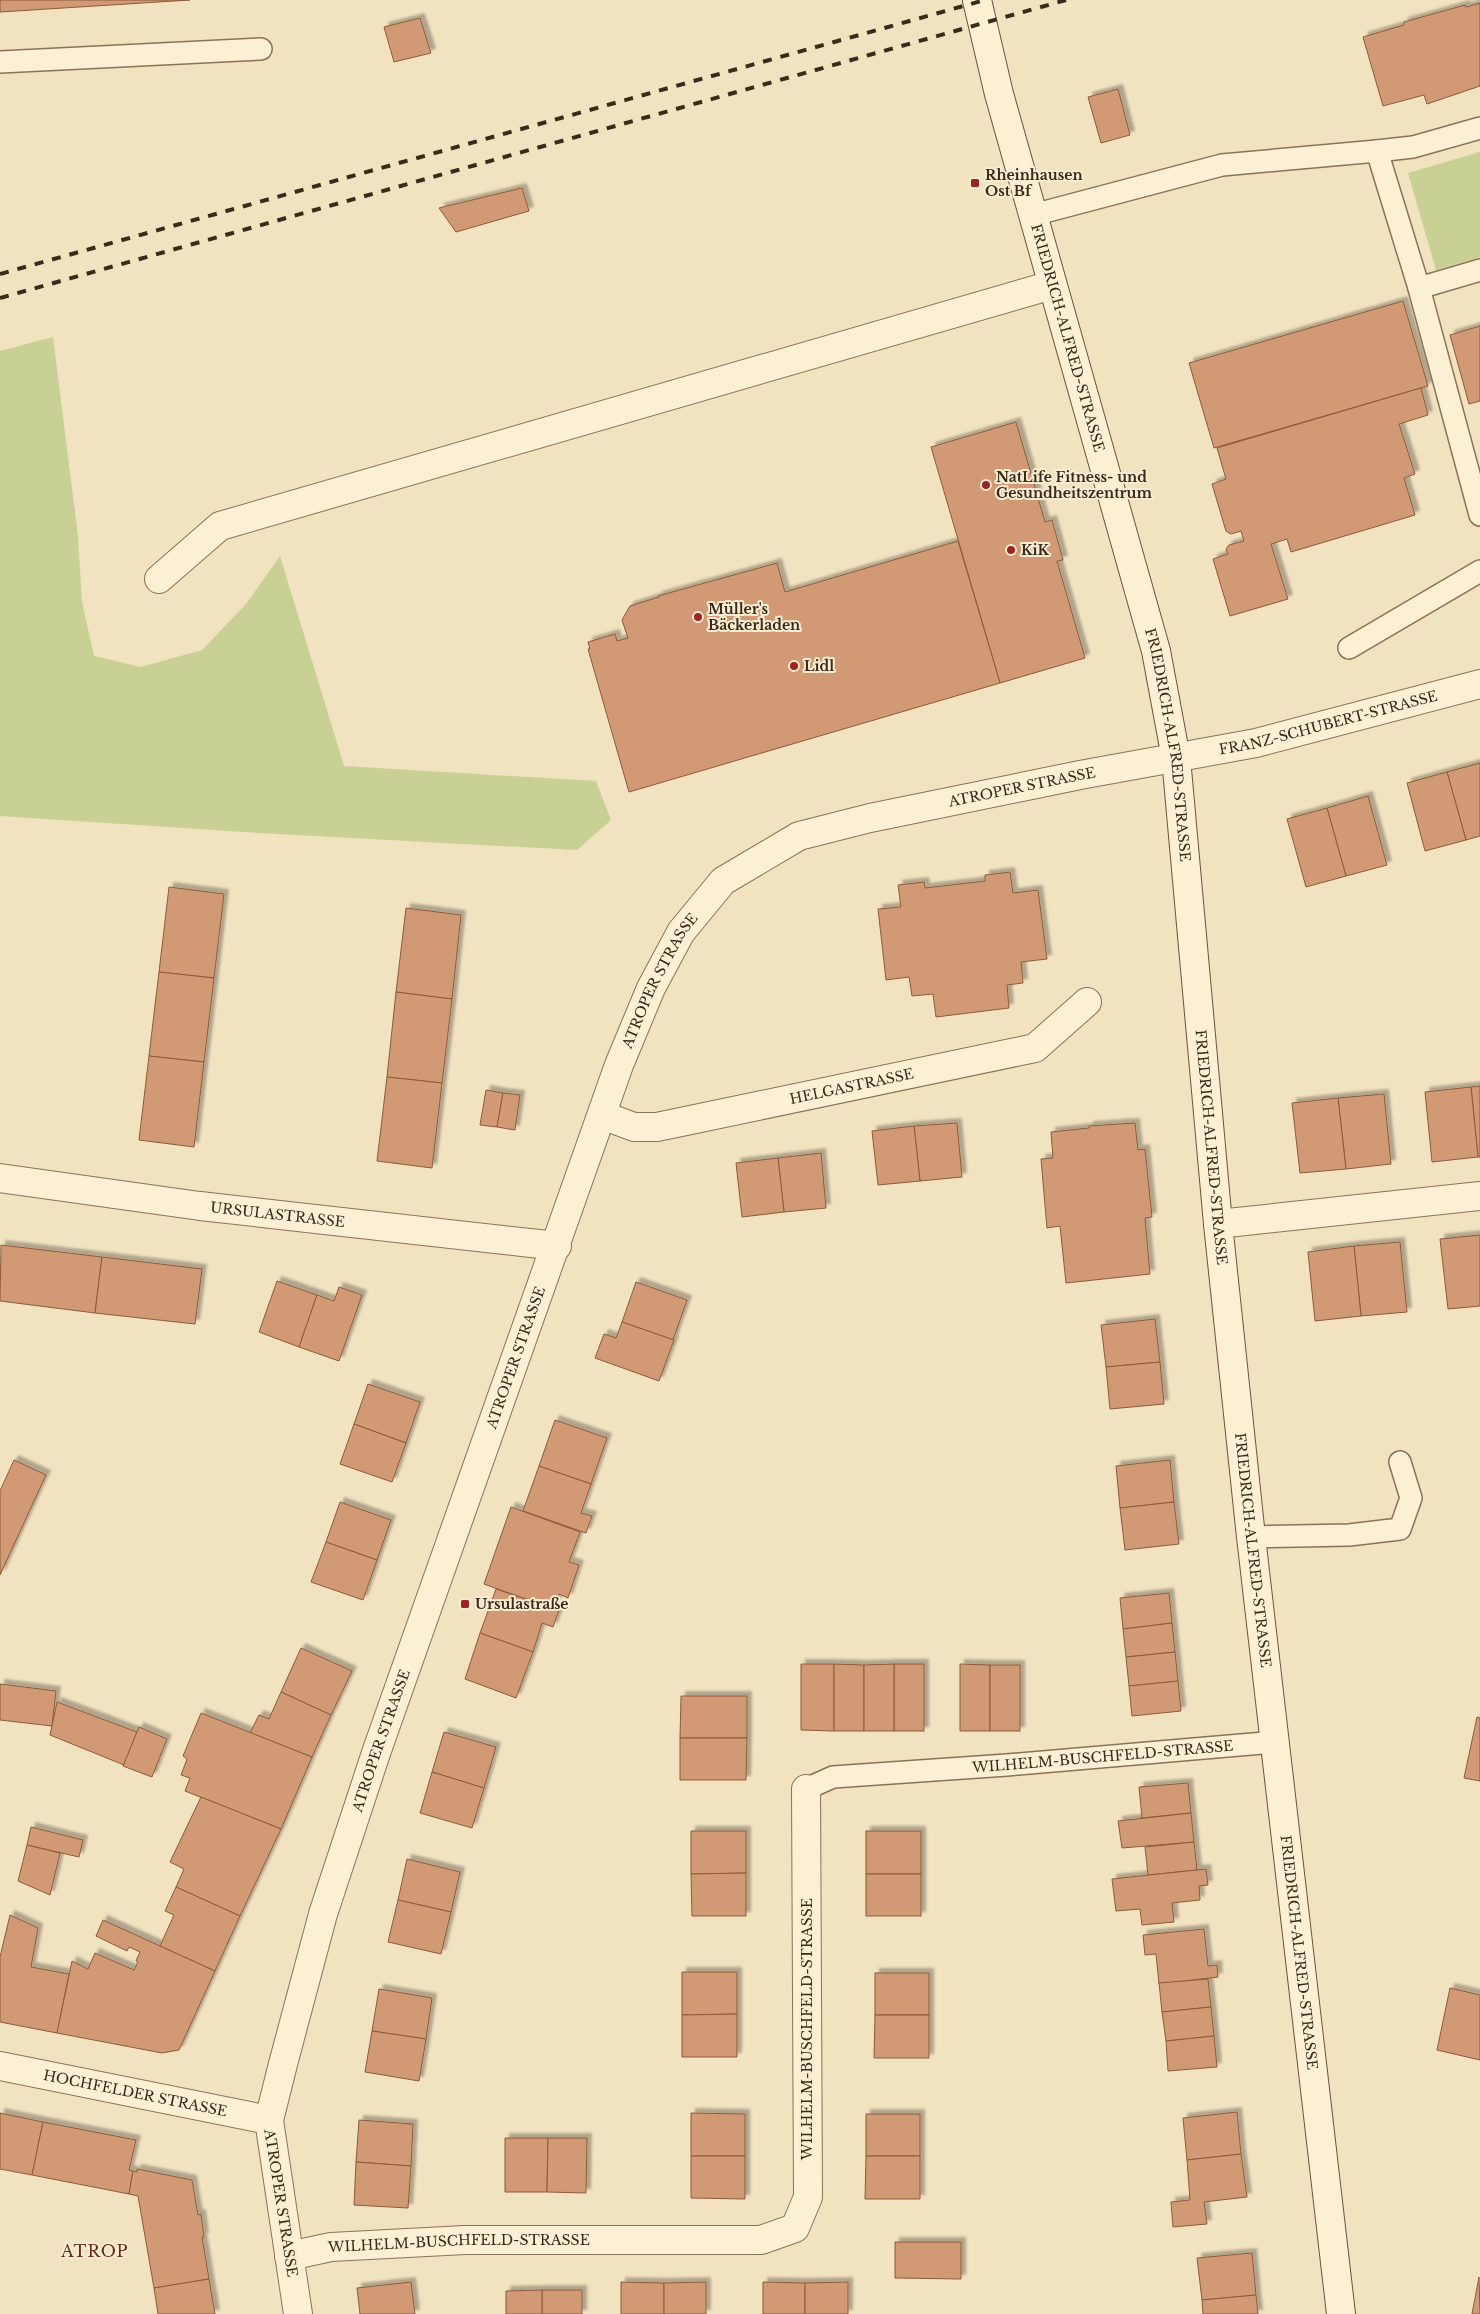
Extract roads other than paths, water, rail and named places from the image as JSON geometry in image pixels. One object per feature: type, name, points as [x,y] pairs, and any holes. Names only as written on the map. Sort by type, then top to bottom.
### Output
[{"type":"street","name":"FRIEDRICH-ALFRED-STRASSE","points":[[977,0],[999,94],[1156,651],[1176,758],[1218,1224],[1251,1537],[1341,2314]]},
{"type":"street","points":[[159,579],[220,526],[1052,285]]},
{"type":"street","name":"FRANZ-SCHUBERT-STRASSE","points":[[1176,758],[1280,737],[1480,684]]},
{"type":"street","name":"ATROPER STRASSE","points":[[298,2314],[269,2120],[323,1914],[376,1753],[557,1246],[619,1066],[651,988],[681,932],[723,881],[800,836],[870,818],[965,798],[1176,758]]},
{"type":"street","name":"HELGASTRASSE","points":[[602,1115],[634,1127],[657,1127],[1035,1048],[1087,1002]]},
{"type":"street","name":"URSULASTRASSE","points":[[0,1178],[200,1206],[557,1246]]},
{"type":"street","points":[[1218,1224],[1480,1196]]},
{"type":"street","name":"WILHELM-BUSCHFELD-STRASSE","points":[[289,2256],[331,2246],[465,2240],[761,2240],[795,2228],[808,2197],[806,1790]]},
{"type":"street","name":"HOCHFELDER STRASSE","points":[[0,2066],[269,2120]]},
{"type":"lane","points":[[0,62],[261,49]]},
{"type":"lane","points":[[1033,215],[1222,165],[1413,147],[1480,128]]},
{"type":"lane","points":[[1376,151],[1419,288],[1480,515]]},
{"type":"lane","points":[[1419,288],[1480,270]]},
{"type":"lane","points":[[1349,648],[1480,571]]},
{"type":"lane","points":[[1251,1537],[1349,1535],[1400,1528],[1411,1498],[1400,1462]]},
{"type":"lane","name":"WILHELM-BUSCHFELD-STRASSE","points":[[806,1790],[833,1776],[1017,1764],[1274,1742]]},
{"type":"railway","points":[[0,274],[985,0]]},
{"type":"railway","points":[[0,298],[1066,0]]},
{"type":"place","name":"Rheinhausen Ost Bf","points":[[975,183]]},
{"type":"place","name":"NatLife Fitness- und Gesundheitszentrum","points":[[986,485]]},
{"type":"place","name":"KiK","points":[[1011,550]]},
{"type":"place","name":"Müller's Bäckerladen","points":[[698,617]]},
{"type":"place","name":"Lidl","points":[[794,666]]},
{"type":"place","name":"Ursulastraße","points":[[465,1604]]},
{"type":"district","name":"ATROP","points":[[95,2251]]}]
